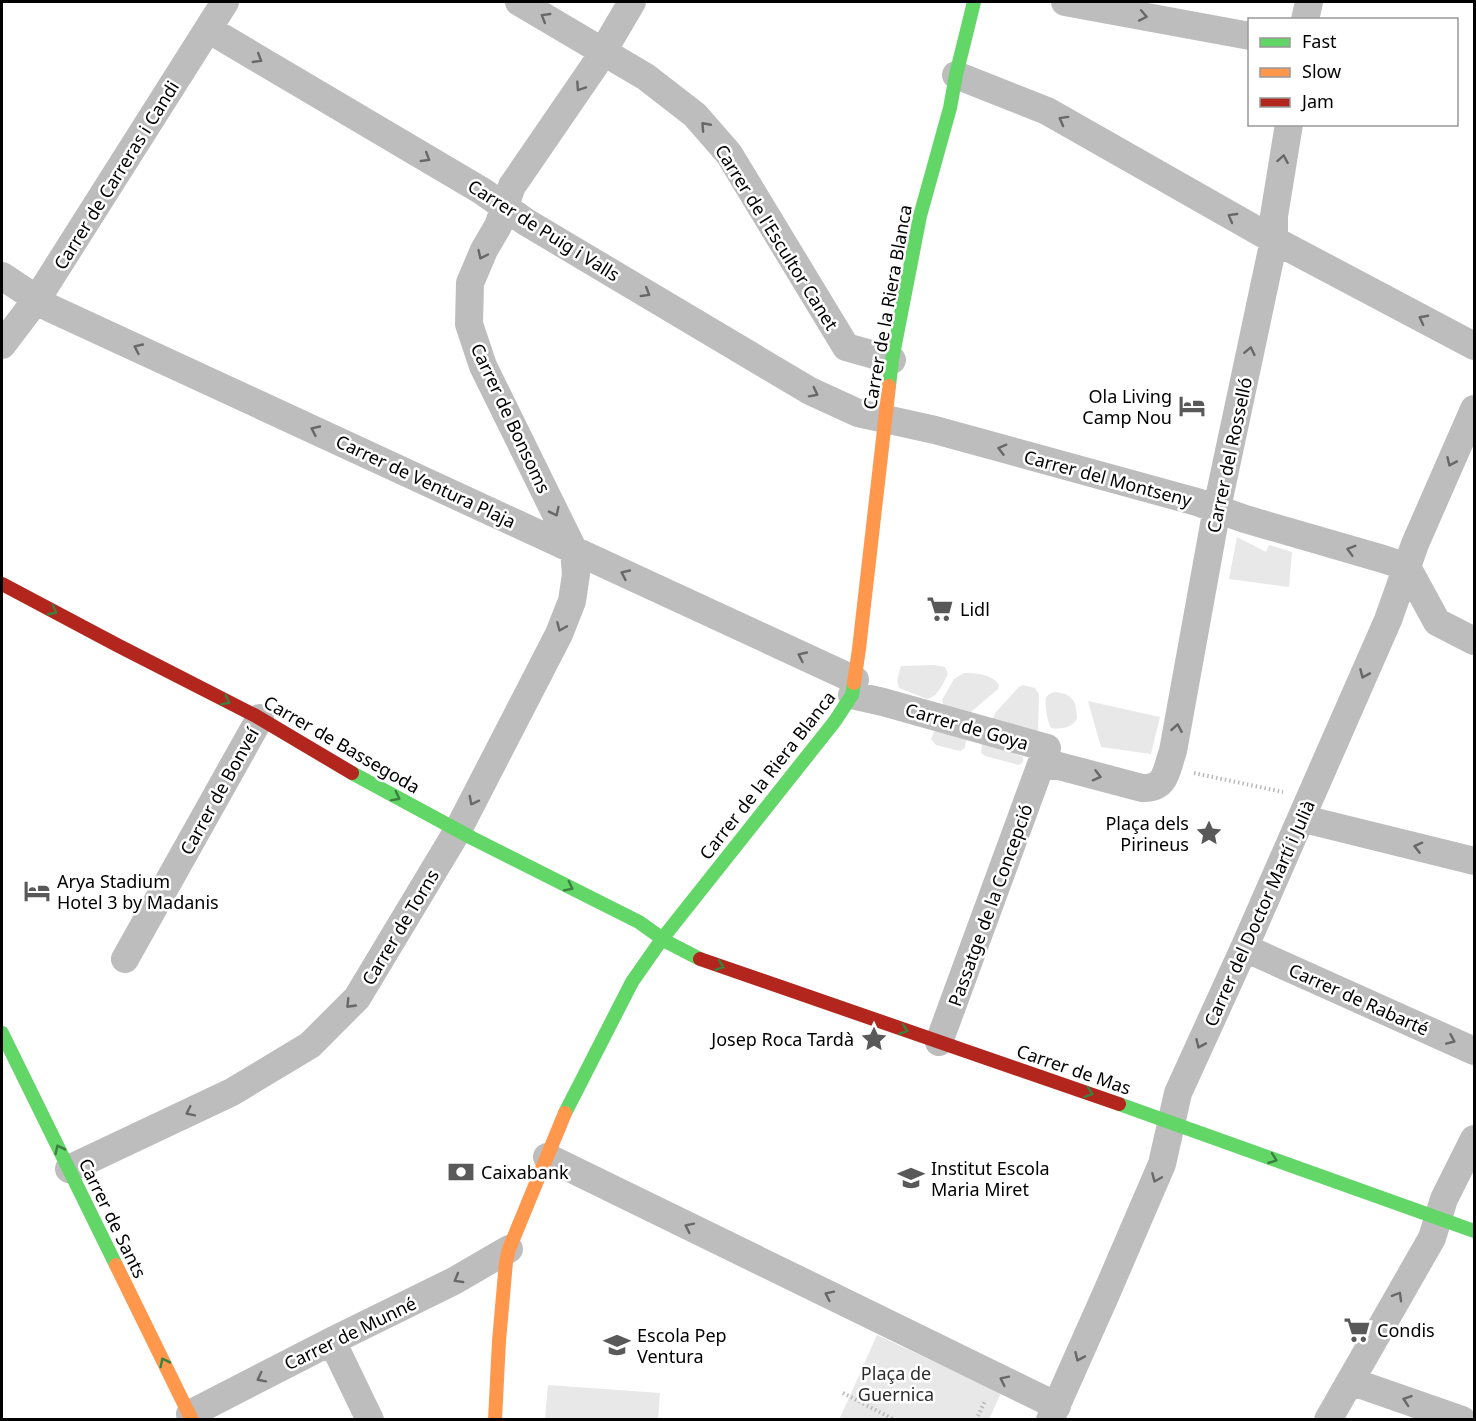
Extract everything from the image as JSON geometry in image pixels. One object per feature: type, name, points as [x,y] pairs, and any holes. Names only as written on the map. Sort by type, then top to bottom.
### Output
[{"type":"street","name":"Carrer de Carreras i Candi","points":[[2,345],[37,299],[225,2]]},
{"type":"street","name":"Carrer de l'Escultor Canet","points":[[519,2],[646,77],[694,115],[729,154],[846,346],[892,360]]},
{"type":"street","name":"Carrer de Bonsoms","points":[[574,550],[483,366],[470,324],[470,283],[484,250],[498,226],[512,186],[603,52],[632,2]]},
{"type":"street","name":"Carrer de la Riera Blanca","points":[[495,1419],[499,1341],[509,1249],[567,1108],[632,982],[662,939],[835,721],[853,687],[892,360],[920,216],[950,108],[974,2]]},
{"type":"street","points":[[1065,2],[1248,36]]},
{"type":"street","points":[[1305,18],[1309,2]]},
{"type":"street","name":"Carrer de Puig i Valls","points":[[208,29],[482,191],[526,222],[810,391],[858,413],[886,419]]},
{"type":"street","points":[[956,75],[1047,111],[1274,240],[1474,346]]},
{"type":"street","name":"Carrer del Rosselló","points":[[1160,783],[1165,776],[1173,751],[1217,508],[1274,240],[1274,216],[1289,126]]},
{"type":"street","name":"Carrer de Ventura Plaja","points":[[2,276],[50,308],[574,550],[853,687]]},
{"type":"street","name":"Carrer del Doctor Martí i Julià","points":[[1054,1413],[1162,1164],[1178,1093],[1245,946],[1296,807],[1388,620],[1414,544],[1474,409]]},
{"type":"street","name":"Carrer del Montseny","points":[[886,419],[935,430],[1217,508],[1245,519],[1407,567]]},
{"type":"street","name":"Carrer de Torns","points":[[69,1169],[232,1092],[310,1044],[357,998],[458,830],[559,634],[572,601],[576,574],[574,550]]},
{"type":"street","points":[[1407,567],[1437,622]]},
{"type":"street","name":"Carrer de Bassegoda","points":[[2,584],[260,718],[360,778],[639,922],[662,939]]},
{"type":"street","points":[[1388,620],[1437,622],[1474,641]]},
{"type":"street","name":"Carrer de Goya","points":[[853,687],[883,702],[1047,748],[1041,768]]},
{"type":"street","name":"Carrer de Bonveí","points":[[125,959],[260,718]]},
{"type":"street","name":"Carrer de Goya","points":[[1041,768],[1055,765],[1142,788],[1160,783]]},
{"type":"street","name":"Passatge de la Concepció","points":[[939,1042],[1041,768]]},
{"type":"street","points":[[1296,807],[1312,821],[1474,861]]},
{"type":"street","name":"Carrer de Mas","points":[[662,939],[694,957],[1170,1121],[1474,1231]]},
{"type":"street","name":"Carrer de Rabarté","points":[[1245,946],[1474,1051]]},
{"type":"street","name":"Carrer de Sants","points":[[2,1033],[189,1418]]},
{"type":"street","points":[[1328,1419],[1432,1238],[1444,1199],[1474,1140]]},
{"type":"street","points":[[547,1157],[1054,1413]]},
{"type":"street","name":"Carrer de Munné","points":[[189,1418],[332,1341],[454,1281],[509,1249]]},
{"type":"street","points":[[332,1341],[370,1419]]},
{"type":"street","points":[[1350,1381],[1462,1419]]},
{"type":"path","points":[[1192,773],[1296,807]]},
{"type":"path","points":[[843,1393],[895,1419]]},
{"type":"path","points":[[976,1419],[986,1399]]},
{"type":"green space","points":[[1237,537],[1266,552],[1269,545],[1292,552],[1289,587],[1229,579]]},
{"type":"green space","points":[[901,666],[945,667],[948,674],[940,689],[931,698],[927,699],[899,688],[897,680]]},
{"type":"green space","points":[[964,673],[988,676],[999,685],[998,689],[971,712],[944,706],[942,700],[954,679]]},
{"type":"green space","points":[[1023,685],[1035,688],[1039,694],[1038,732],[993,719],[995,713]]},
{"type":"green space","points":[[1054,692],[1069,696],[1075,704],[1077,718],[1070,726],[1051,728],[1046,698]]},
{"type":"green space","points":[[1088,701],[1160,717],[1151,754],[1101,747]]},
{"type":"green space","points":[[937,730],[966,740],[965,748],[960,751],[936,745],[931,739]]},
{"type":"green space","points":[[982,743],[1021,756],[1023,762],[1019,765],[985,756],[981,753]]},
{"type":"green space","name":"Plaça de Guernica","points":[[877,1335],[1001,1393],[989,1419],[839,1420]]},
{"type":"green space","points":[[548,1385],[660,1393],[658,1419],[545,1419]]},
{"type":"traffic: fast","points":[[889,386],[920,216],[950,108],[974,2]]},
{"type":"traffic: fast","points":[[565,1113],[632,982],[662,939],[835,721],[852,695],[854,683]]},
{"type":"traffic: fast","points":[[352,773],[472,838],[639,922],[667,942],[700,959]]},
{"type":"traffic: fast","points":[[2,1033],[116,1265]]},
{"type":"traffic: fast","points":[[1119,1104],[1474,1231]]},
{"type":"traffic: slow","points":[[854,683],[889,386]]},
{"type":"traffic: slow","points":[[495,1420],[506,1262],[509,1249],[565,1113]]},
{"type":"traffic: slow","points":[[116,1265],[192,1420]]},
{"type":"traffic: jam","points":[[2,584],[256,716],[352,773]]},
{"type":"traffic: jam","points":[[700,959],[1119,1104]]},
{"type":"place","name":"Ola Living Camp Nou","points":[[1192,406]]},
{"type":"place","name":"Lidl","points":[[940,609]]},
{"type":"place","name":"Plaça dels Pirineus","points":[[1209,833]]},
{"type":"place","name":"Arya Stadium Hotel 3 by Madanis","points":[[37,891]]},
{"type":"place","name":"Josep Roca Tardà","points":[[874,1039]]},
{"type":"place","name":"Caixabank","points":[[461,1172]]},
{"type":"place","name":"Institut Escola Maria Miret","points":[[911,1178]]},
{"type":"place","name":"Condis","points":[[1357,1330]]},
{"type":"place","name":"Escola Pep Ventura","points":[[617,1345]]}]
